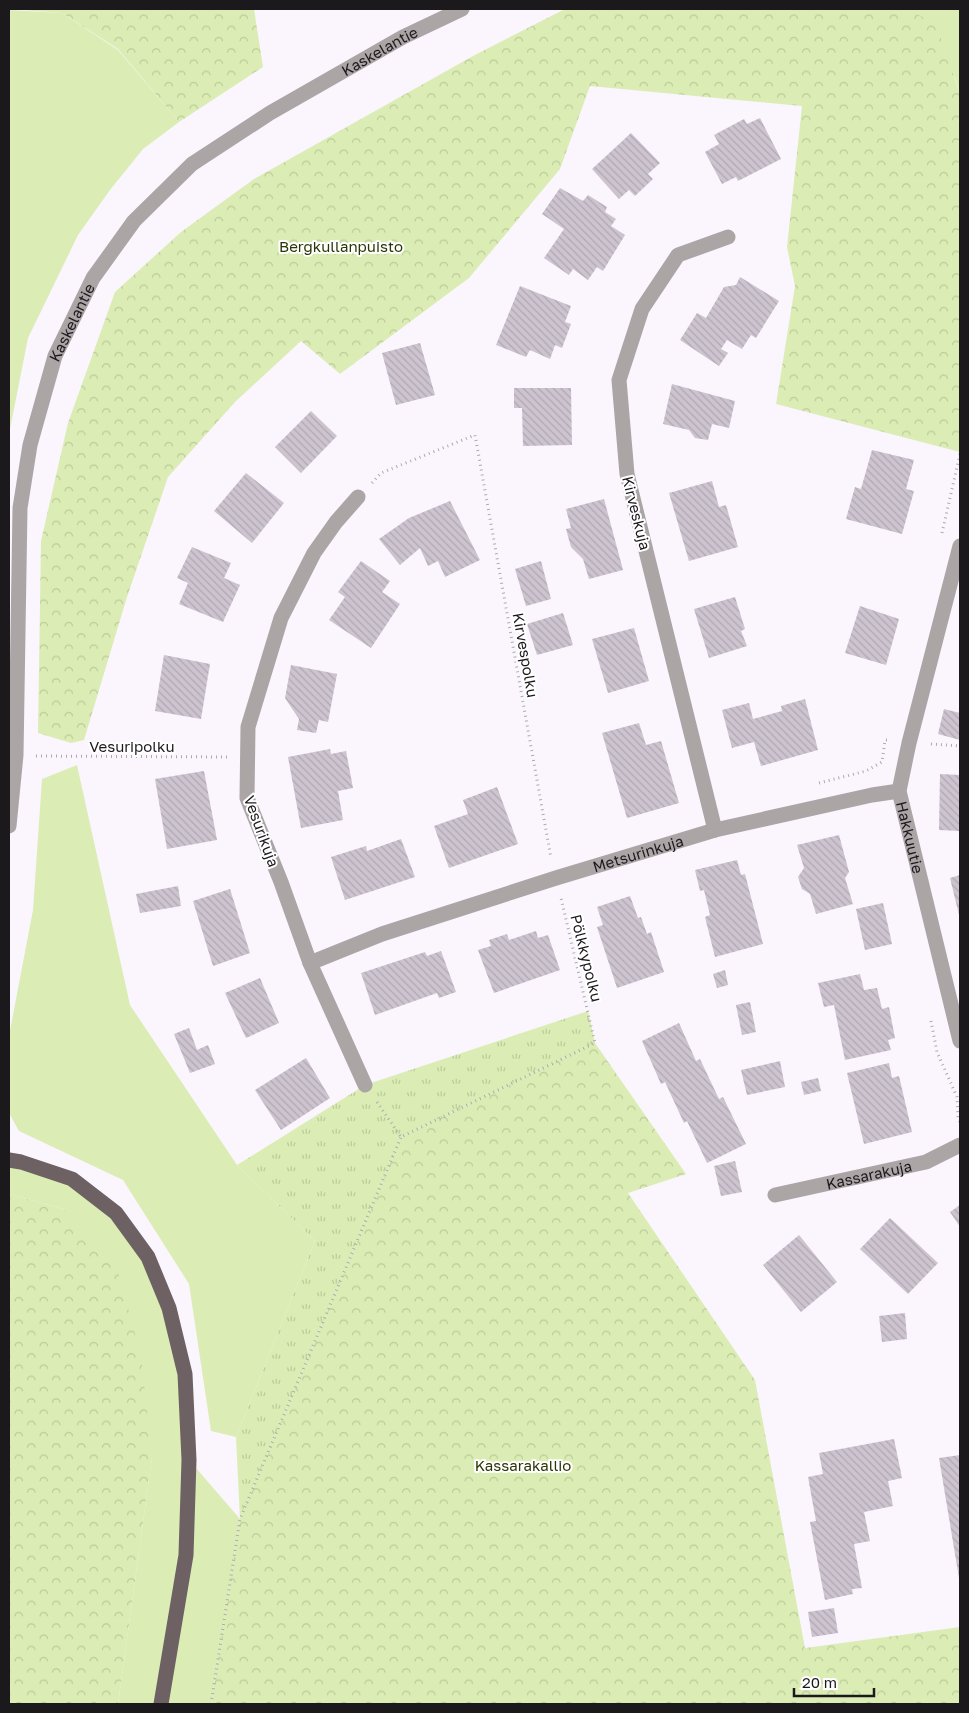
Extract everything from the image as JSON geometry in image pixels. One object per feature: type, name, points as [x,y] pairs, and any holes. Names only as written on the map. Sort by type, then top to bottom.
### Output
[{"type":"main road","points":[[9,1160],[21,1162],[72,1180],[116,1214],[148,1257],[169,1308],[185,1374],[189,1460],[186,1555],[161,1704]]},
{"type":"street","name":"Kaskelantie","points":[[9,826],[16,755],[20,508],[30,445],[55,356],[93,278],[134,221],[192,164],[279,108],[403,37],[462,9]]},
{"type":"street","name":"Kirveskuja","points":[[715,830],[627,474],[619,380],[642,309],[678,255],[728,237]]},
{"type":"street","name":"Vesurikuja","points":[[358,497],[336,522],[314,553],[281,618],[248,727],[247,798],[281,882],[310,963],[365,1085]]},
{"type":"street","name":"Hakkuutie","points":[[960,546],[909,743],[899,791],[960,1041]]},
{"type":"street","name":"Metsurinkuja","points":[[310,963],[382,934],[556,878],[715,830],[872,795],[899,791]]},
{"type":"street","name":"Kassarakuja","points":[[775,1195],[926,1162],[960,1145]]},
{"type":"path","name":"Kirvespolku","points":[[358,497],[381,473],[475,435],[556,878]]},
{"type":"path","points":[[909,743],[960,746]]},
{"type":"path","name":"Vesuripolku","points":[[16,755],[247,758]]},
{"type":"path","name":"Pölkkypolku","points":[[401,1136],[595,1043],[556,878]]},
{"type":"path","points":[[211,1704],[240,1519],[401,1136],[365,1085]]},
{"type":"green space","points":[[9,9],[254,9],[263,67],[179,122],[118,49],[62,13]]},
{"type":"green space","name":"Bergkullanpuisto","points":[[565,9],[907,9],[936,24],[960,94],[960,452],[776,404],[795,286],[787,247],[802,106],[590,86],[560,169],[469,278],[340,374],[301,341],[235,402],[168,477],[127,597],[84,740],[71,743],[38,733],[41,541],[68,423],[115,292],[181,232],[254,179],[473,56]]},
{"type":"green space","points":[[907,9],[960,9],[960,94],[955,78]]},
{"type":"green space","points":[[9,10],[62,13],[118,50],[179,122],[143,149],[110,190],[78,235],[28,338],[9,434]]},
{"type":"green space","points":[[77,765],[130,1005],[237,1165],[315,1241],[236,1437],[211,1431],[189,1284],[123,1180],[19,1131],[9,1113],[9,1036],[33,910],[42,779]]},
{"type":"green space","points":[[588,1011],[595,1043],[401,1137],[240,1519],[236,1437],[315,1241],[237,1165],[365,1085]]},
{"type":"green space","name":"Kassarakallio","points":[[595,1043],[686,1174],[628,1193],[755,1380],[805,1648],[960,1627],[960,1704],[211,1704],[240,1519],[401,1137]]},
{"type":"green space","points":[[9,1160],[72,1179],[116,1213],[169,1308],[189,1460],[240,1519],[211,1704],[118,1704],[152,1457],[63,1209],[9,1194]]},
{"type":"green space","points":[[9,1194],[63,1209],[116,1265],[141,1355],[152,1457],[118,1704],[9,1704]]},
{"type":"building","points":[[760,118],[781,159],[738,181],[736,177],[722,184],[705,152],[719,144],[714,135],[744,119],[747,124]]},
{"type":"building","points":[[631,133],[660,163],[648,174],[653,179],[635,196],[629,190],[619,199],[592,169]]},
{"type":"building","points":[[560,188],[583,201],[588,195],[607,207],[605,212],[616,219],[611,226],[625,235],[603,271],[597,267],[588,280],[573,269],[569,275],[544,258],[564,229],[542,214]]},
{"type":"building","points":[[740,277],[779,301],[756,338],[751,335],[742,349],[727,340],[721,349],[728,353],[719,366],[680,340],[697,313],[706,318],[724,287],[736,285]]},
{"type":"building","points":[[520,286],[571,306],[565,322],[571,324],[562,348],[555,345],[550,359],[530,350],[526,357],[496,345]]},
{"type":"building","points":[[420,343],[435,395],[396,405],[382,353]]},
{"type":"building","points":[[672,384],[735,401],[729,428],[712,424],[708,440],[695,438],[689,430],[663,424]]},
{"type":"building","points":[[514,388],[571,388],[572,445],[523,446],[522,408],[514,408]]},
{"type":"building","points":[[311,411],[337,436],[301,473],[275,447]]},
{"type":"building","points":[[872,450],[914,460],[906,489],[914,491],[902,534],[846,519],[855,487],[861,489]]},
{"type":"building","points":[[246,473],[284,503],[252,543],[214,511]]},
{"type":"building","points":[[712,481],[719,507],[726,505],[738,547],[689,561],[669,493]]},
{"type":"building","points":[[604,499],[623,570],[589,579],[583,559],[571,547],[566,529],[571,528],[566,509]]},
{"type":"building","points":[[450,501],[480,560],[445,577],[438,561],[428,566],[420,548],[400,565],[379,539],[409,518]]},
{"type":"building","points":[[192,547],[231,563],[224,578],[240,585],[223,622],[179,604],[188,583],[177,578]]},
{"type":"building","points":[[361,561],[390,581],[382,592],[400,604],[371,648],[329,620],[345,597],[338,592]]},
{"type":"building","points":[[541,561],[551,599],[526,606],[515,569]]},
{"type":"building","points":[[735,597],[745,629],[741,631],[747,646],[709,658],[694,609]]},
{"type":"building","points":[[860,606],[899,619],[886,665],[845,653]]},
{"type":"building","points":[[563,613],[573,645],[537,655],[527,624]]},
{"type":"building","points":[[634,628],[649,681],[608,693],[592,639]]},
{"type":"building","points":[[164,655],[210,664],[201,719],[155,711]]},
{"type":"building","points":[[291,665],[337,674],[328,722],[319,720],[316,733],[297,730],[299,719],[285,698]]},
{"type":"building","points":[[805,699],[818,750],[761,766],[754,742],[732,748],[722,710],[749,703],[753,719],[782,711],[781,706]]},
{"type":"building","points":[[944,709],[960,713],[960,740],[938,734]]},
{"type":"building","points":[[639,723],[646,745],[661,741],[679,803],[627,818],[602,733]]},
{"type":"building","points":[[330,749],[331,754],[346,751],[353,788],[338,791],[343,820],[301,828],[288,757]]},
{"type":"building","points":[[204,771],[217,840],[167,849],[155,779]]},
{"type":"building","points":[[940,774],[960,775],[960,831],[939,830]]},
{"type":"building","points":[[497,787],[518,844],[449,868],[434,826],[468,814],[463,800]]},
{"type":"building","points":[[839,835],[849,872],[845,878],[853,904],[816,914],[810,894],[802,889],[798,877],[804,868],[797,845]]},
{"type":"building","points":[[401,839],[415,877],[345,900],[331,857],[366,846],[367,851]]},
{"type":"building","points":[[737,860],[741,875],[745,874],[763,944],[715,957],[705,917],[710,915],[704,890],[700,891],[695,870]]},
{"type":"building","points":[[960,875],[960,919],[950,878]]},
{"type":"building","points":[[178,886],[181,906],[140,913],[136,894]]},
{"type":"building","points":[[230,889],[250,953],[213,966],[193,901]]},
{"type":"building","points":[[630,896],[638,918],[641,917],[647,934],[651,932],[664,972],[617,988],[597,927],[603,925],[597,907]]},
{"type":"building","points":[[883,903],[892,944],[865,950],[856,909]]},
{"type":"building","points":[[536,931],[538,938],[548,935],[560,970],[494,993],[478,950],[491,946],[489,940],[507,934],[509,940]]},
{"type":"building","points":[[441,951],[456,992],[439,998],[437,993],[375,1015],[361,973],[425,952],[427,956]]},
{"type":"building","points":[[725,970],[728,985],[717,988],[713,974]]},
{"type":"building","points":[[860,974],[864,990],[877,988],[882,1009],[889,1007],[895,1038],[888,1040],[891,1050],[845,1060],[834,1005],[824,1007],[818,983]]},
{"type":"building","points":[[260,978],[279,1023],[246,1038],[225,993]]},
{"type":"building","points":[[750,1002],[756,1032],[742,1035],[736,1005]]},
{"type":"building","points":[[679,1023],[696,1061],[700,1059],[719,1099],[723,1097],[746,1144],[707,1163],[687,1121],[684,1123],[665,1082],[661,1084],[642,1041]]},
{"type":"building","points":[[189,1028],[197,1050],[208,1045],[215,1064],[190,1073],[174,1034]]},
{"type":"building","points":[[306,1058],[330,1098],[281,1130],[255,1090]]},
{"type":"building","points":[[780,1061],[785,1087],[747,1095],[741,1070]]},
{"type":"building","points":[[889,1063],[892,1078],[899,1076],[912,1132],[864,1144],[847,1073]]},
{"type":"building","points":[[818,1078],[821,1091],[804,1095],[801,1082]]},
{"type":"building","points":[[735,1161],[742,1192],[721,1196],[714,1166]]},
{"type":"building","points":[[960,1205],[960,1227],[950,1212]]},
{"type":"building","points":[[890,1218],[938,1263],[908,1294],[860,1249]]},
{"type":"building","points":[[799,1235],[837,1282],[801,1312],[763,1265]]},
{"type":"building","points":[[905,1313],[907,1339],[882,1342],[879,1316]]},
{"type":"building","points":[[894,1439],[902,1478],[888,1481],[893,1506],[864,1512],[870,1541],[854,1544],[862,1588],[852,1589],[853,1594],[825,1600],[810,1522],[816,1521],[808,1477],[823,1474],[819,1453]]},
{"type":"building","points":[[960,1455],[960,1578],[959,1578],[939,1458]]},
{"type":"building","points":[[834,1608],[838,1633],[812,1637],[808,1612]]}]
